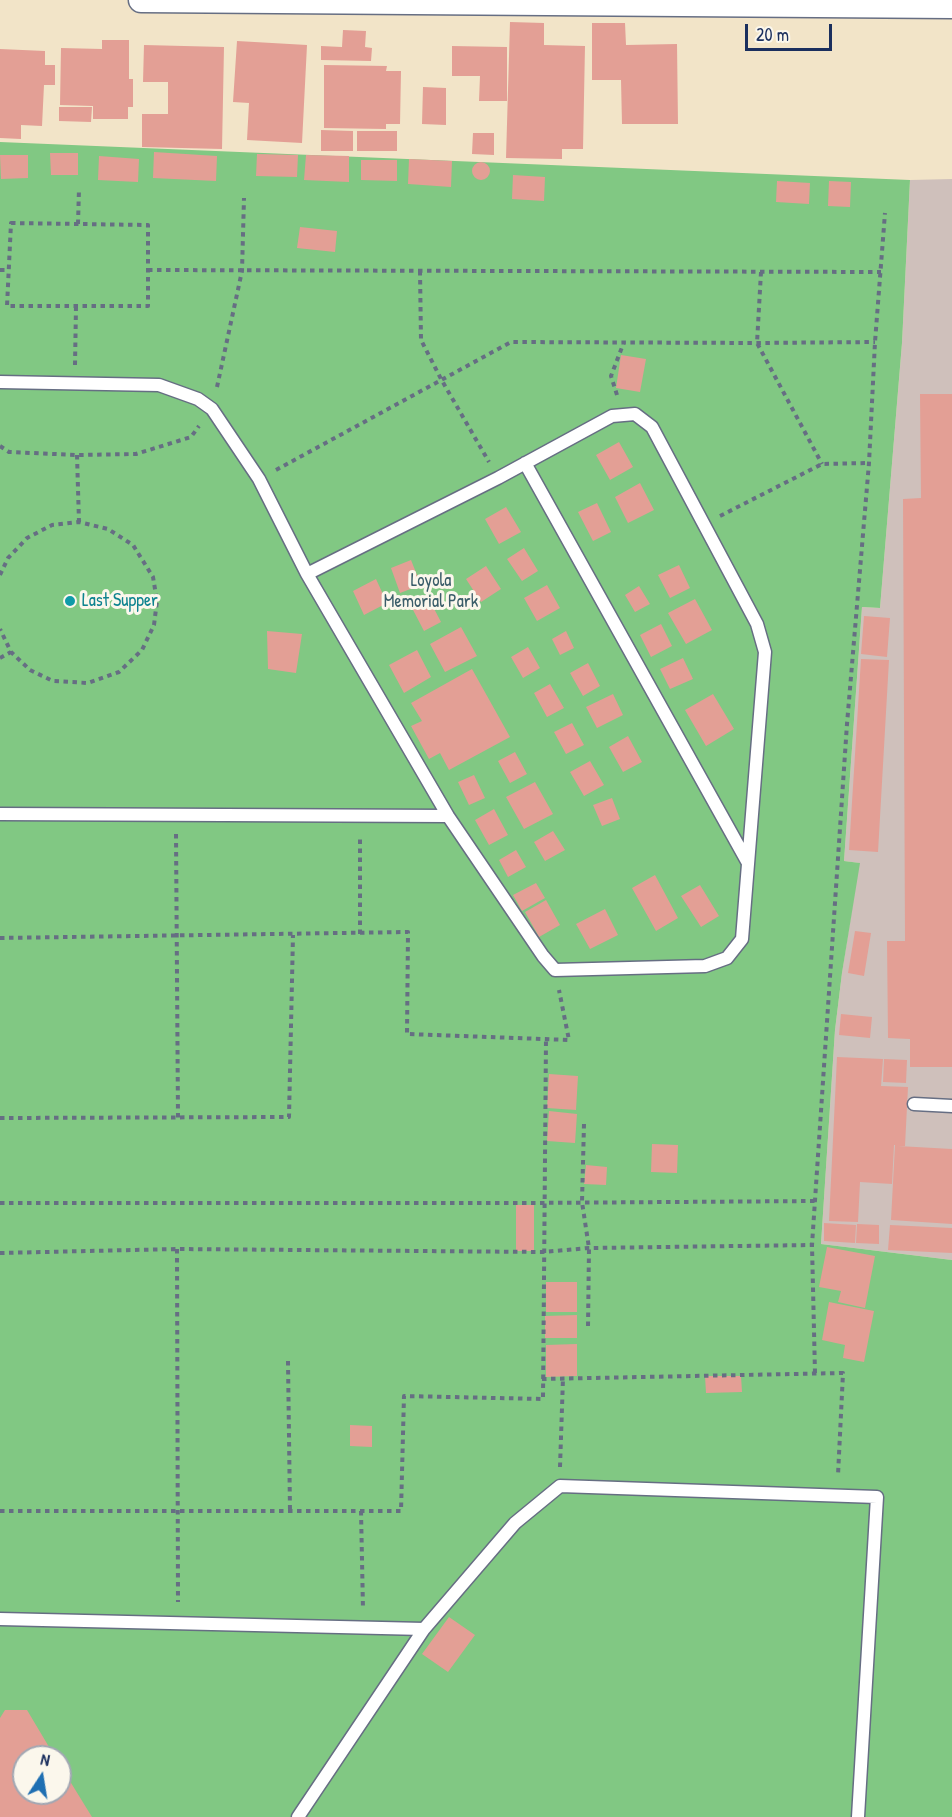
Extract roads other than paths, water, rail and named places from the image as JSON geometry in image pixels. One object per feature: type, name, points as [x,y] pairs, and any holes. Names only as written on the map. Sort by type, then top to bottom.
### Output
[{"type":"street","points":[[141,0],[898,2],[952,6]]},
{"type":"lane","points":[[0,382],[159,385],[198,399],[212,410],[259,479],[307,574],[448,816],[543,956],[555,970],[705,966],[727,958],[742,939],[765,652],[757,624],[652,426],[635,414],[612,416],[498,478],[307,574]]},
{"type":"lane","points":[[525,463],[749,864]]},
{"type":"lane","points":[[0,814],[448,816]]},
{"type":"lane","points":[[914,1104],[952,1106]]},
{"type":"lane","points":[[298,1817],[424,1629],[515,1523],[560,1486],[877,1497],[858,1817]]},
{"type":"lane","points":[[0,1618],[424,1629]]},
{"type":"place","name":"Last Supper","points":[[70,601]]},
{"type":"park label","name":"Loyola Memorial Park","points":[[431,591]]}]
